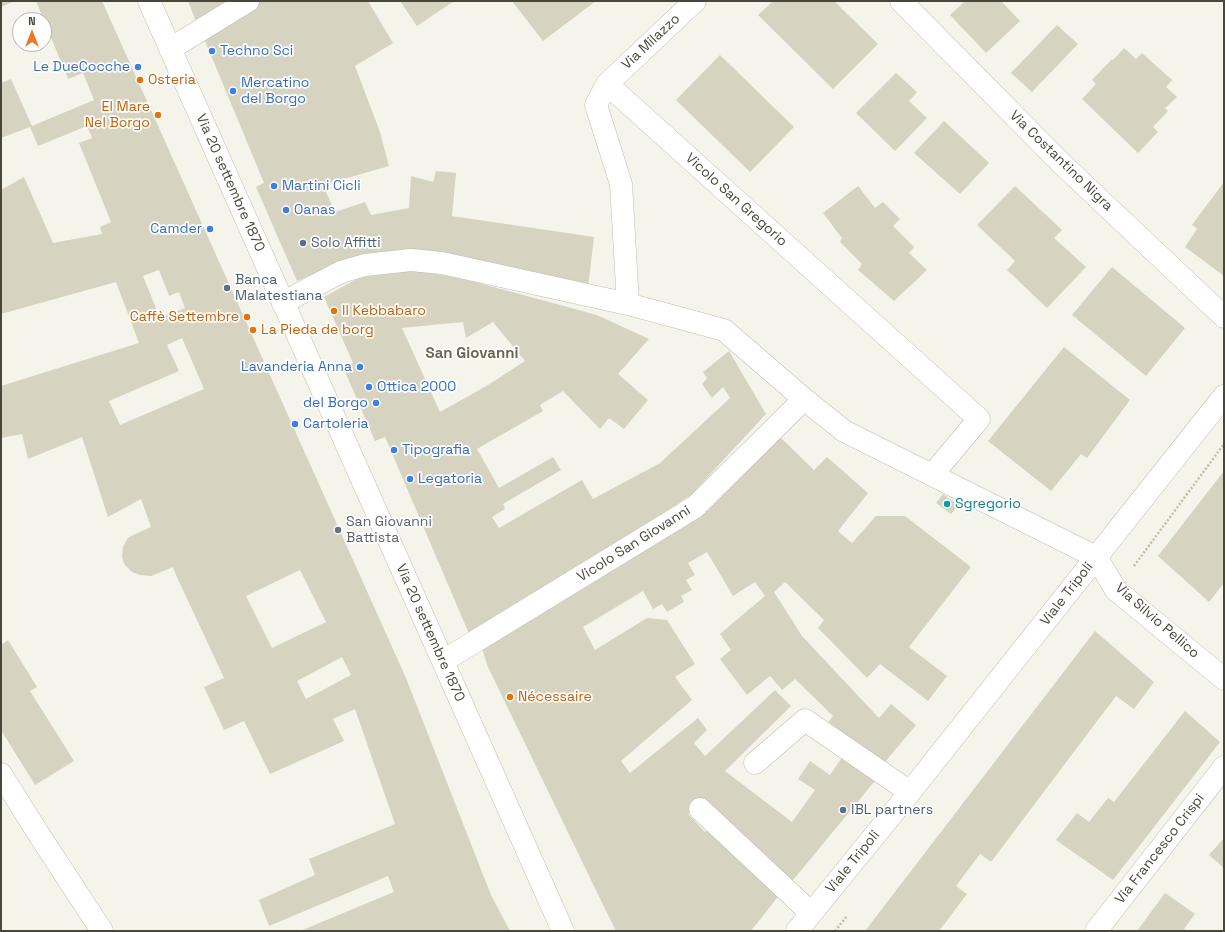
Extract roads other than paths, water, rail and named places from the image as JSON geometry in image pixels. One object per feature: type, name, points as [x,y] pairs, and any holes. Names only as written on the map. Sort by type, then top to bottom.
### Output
[{"type":"street","name":"Via 20 settembre 1870","points":[[149,1],[563,931]]},
{"type":"street","points":[[170,49],[248,1]]},
{"type":"street","name":"Via Milazzo","points":[[607,84],[695,1]]},
{"type":"street","name":"Via Costantino Nigra","points":[[901,1],[1062,164],[1224,317]]},
{"type":"street","points":[[607,84],[596,105],[622,184],[628,304]]},
{"type":"street","name":"Vicolo San Gregorio","points":[[607,84],[979,419],[932,475]]},
{"type":"street","points":[[283,304],[340,272],[364,265],[411,260],[442,263],[628,304],[724,330],[804,399],[844,431],[1096,558]]},
{"type":"street","name":"Viale Tripoli","points":[[797,931],[910,792],[1224,396]]},
{"type":"street","name":"Vicolo San Giovanni","points":[[443,662],[695,507],[804,399]]},
{"type":"street","name":"Via Silvio Pellico","points":[[1096,558],[1116,590],[1224,679]]},
{"type":"street","points":[[755,763],[805,720],[910,792]]},
{"type":"street","name":"Via Francesco Crispi","points":[[1096,931],[1224,768]]},
{"type":"street","points":[[1,774],[102,931]]},
{"type":"street","points":[[700,809],[812,913]]},
{"type":"place","name":"Techno Sci","points":[[212,51]]},
{"type":"place","name":"Le DueCocche","points":[[138,67]]},
{"type":"place","name":"Osteria","points":[[140,80]]},
{"type":"place","name":"Mercatino del Borgo","points":[[233,91]]},
{"type":"place","name":"El Mare Nel Borgo","points":[[158,115]]},
{"type":"place","name":"Martini Cicli","points":[[274,186]]},
{"type":"place","name":"Oanas","points":[[286,210]]},
{"type":"place","name":"Camder","points":[[210,229]]},
{"type":"place","name":"Solo Affitti","points":[[303,243]]},
{"type":"place","name":"Banca Malatestiana","points":[[227,288]]},
{"type":"place","name":"Il Kebbabaro","points":[[334,311]]},
{"type":"place","name":"Caffè Settembre","points":[[247,317]]},
{"type":"place","name":"La Pieda de borg","points":[[253,330]]},
{"type":"place","name":"Lavanderia Anna","points":[[360,367]]},
{"type":"place","name":"Ottica 2000","points":[[369,387]]},
{"type":"place","name":"del Borgo","points":[[376,403]]},
{"type":"place","name":"Cartoleria","points":[[295,424]]},
{"type":"place","name":"Tipografia","points":[[394,450]]},
{"type":"place","name":"Legatoria","points":[[410,479]]},
{"type":"place","name":"Sgregorio","points":[[947,504]]},
{"type":"place","name":"San Giovanni Battista","points":[[338,530]]},
{"type":"place","name":"Nécessaire","points":[[510,697]]},
{"type":"place","name":"IBL partners","points":[[843,810]]},
{"type":"district","name":"San Giovanni","points":[[472,354]]}]
